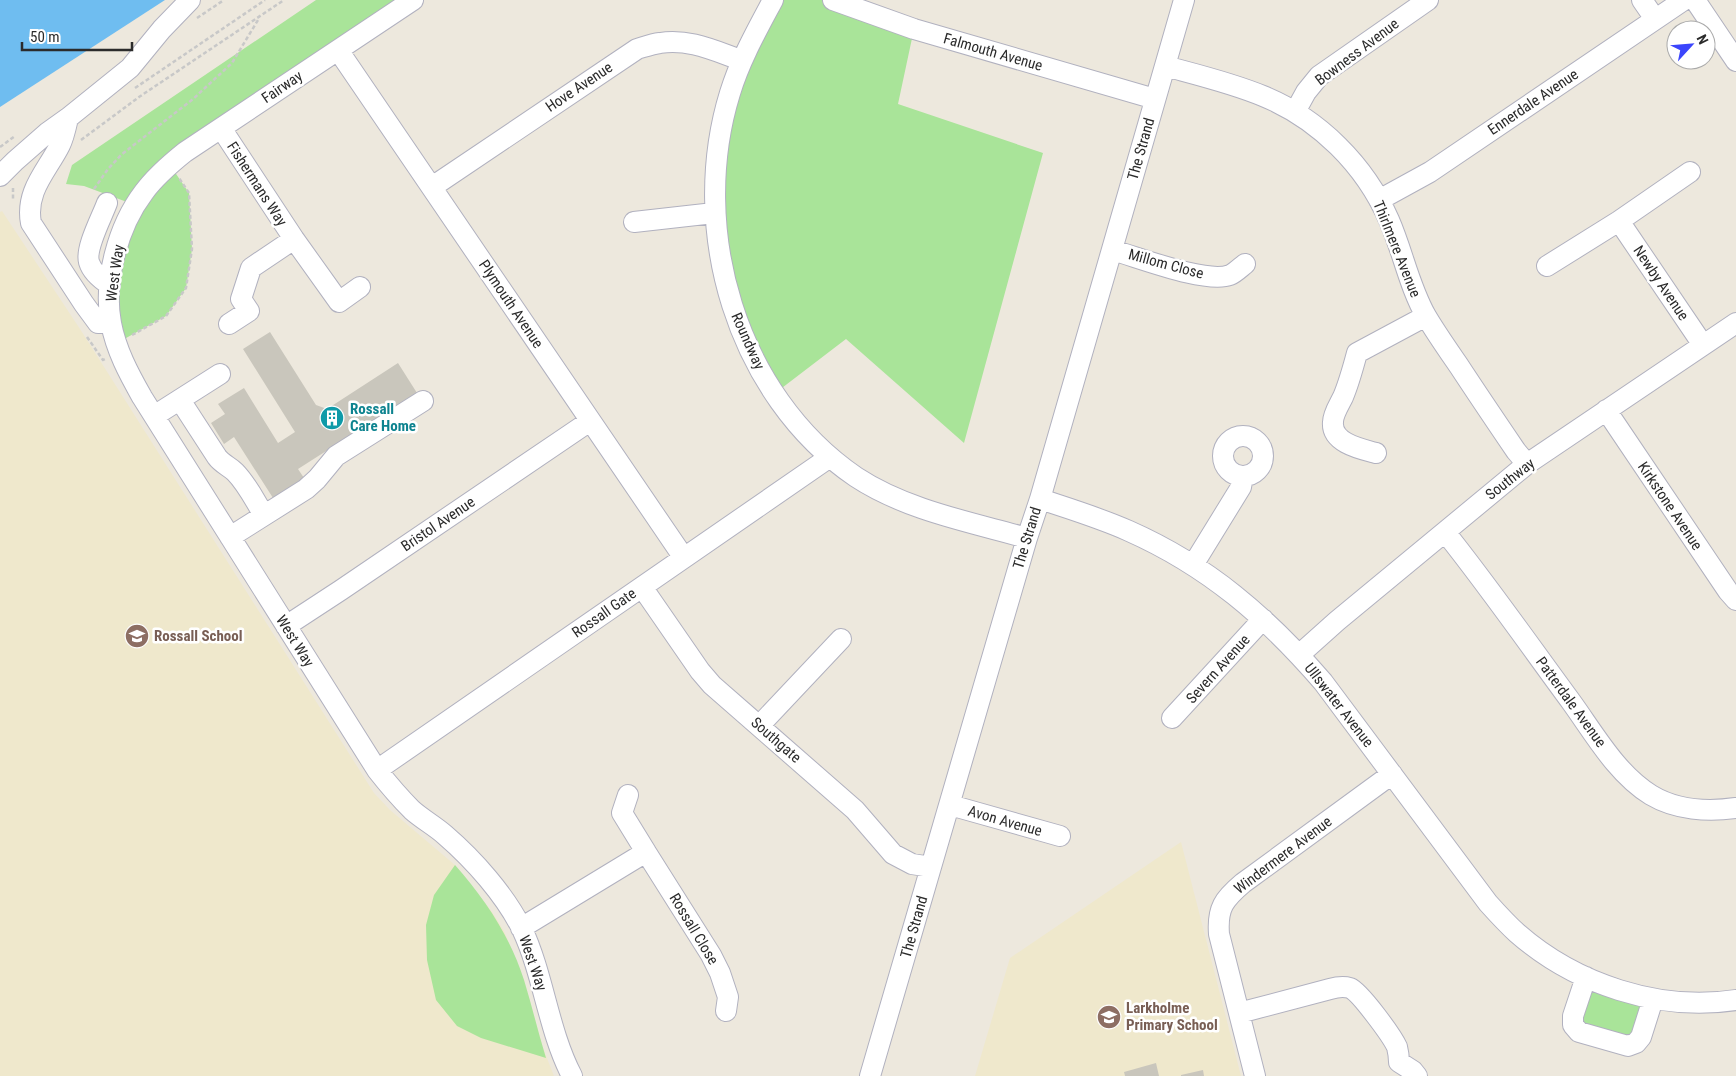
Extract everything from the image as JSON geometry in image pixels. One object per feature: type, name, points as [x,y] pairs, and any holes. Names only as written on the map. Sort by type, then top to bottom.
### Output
[{"type":"street","points":[[0,176],[47,133],[130,68],[162,29],[190,0]]},
{"type":"street","name":"Fairway","points":[[155,179],[185,152],[413,0]]},
{"type":"street","name":"Roundway","points":[[772,0],[742,60],[730,93],[721,130],[716,168],[714,213],[724,275],[733,306],[756,364],[788,414],[830,457],[856,477],[881,491],[923,508],[1026,538]]},
{"type":"street","name":"Falmouth Avenue","points":[[833,0],[914,29],[1155,100]]},
{"type":"street","name":"The Strand","points":[[870,1076],[1026,538],[1040,499],[1184,0]]},
{"type":"street","name":"Bowness Avenue","points":[[1295,112],[1306,92],[1319,76],[1428,0]]},
{"type":"street","points":[[1642,0],[1655,19]]},
{"type":"street","name":"Ennerdale Avenue","points":[[1379,200],[1430,172],[1684,0]]},
{"type":"street","points":[[1695,0],[1736,61]]},
{"type":"street","name":"Hove Avenue","points":[[432,187],[637,49],[660,43],[679,42],[699,45],[742,60]]},
{"type":"street","name":"Plymouth Avenue","points":[[338,50],[684,558]]},
{"type":"street","name":"Thirlmere Avenue","points":[[1165,66],[1233,85],[1264,96],[1320,128],[1343,150],[1362,172],[1379,200],[1390,222],[1405,267],[1426,316],[1516,451],[1527,464]]},
{"type":"street","points":[[68,118],[60,144],[32,195],[28,211],[31,223],[93,316],[98,322],[111,323]]},
{"type":"street","name":"Fishermans Way","points":[[221,128],[294,239],[344,310],[360,287]]},
{"type":"street","points":[[1547,266],[1619,221],[1690,172]]},
{"type":"street","name":"West Way","points":[[155,179],[144,192],[119,239],[110,286],[109,305],[111,323],[117,343],[133,380],[377,770],[414,812],[444,834],[472,860],[498,891],[521,928],[534,960],[557,1038],[572,1076]]},
{"type":"street","points":[[101,196],[88,251],[89,263],[100,278],[110,286]]},
{"type":"street","points":[[634,222],[714,213]]},
{"type":"street","name":"Newby Avenue","points":[[1619,221],[1703,345]]},
{"type":"street","name":"Fishermans Way","points":[[229,324],[249,312],[241,299],[251,268],[294,239]]},
{"type":"street","name":"Millom Close","points":[[1112,250],[1195,275],[1215,277],[1230,275],[1246,264]]},
{"type":"street","points":[[1376,453],[1362,450],[1342,441],[1333,429],[1332,421],[1346,389],[1357,354],[1426,316]]},
{"type":"street","name":"Southway","points":[[1299,655],[1527,464],[1736,323]]},
{"type":"street","points":[[154,416],[220,374]]},
{"type":"street","points":[[180,400],[222,464],[233,470],[241,479],[264,515]]},
{"type":"street","points":[[230,537],[306,489],[317,480],[336,456],[423,401]]},
{"type":"street","name":"Kirkstone Avenue","points":[[1606,410],[1728,591],[1736,600]]},
{"type":"street","name":"Bristol Avenue","points":[[286,626],[590,421]]},
{"type":"street","name":"Rossall Gate","points":[[377,770],[830,457]]},
{"type":"street","points":[[1193,565],[1241,487],[1243,476]]},
{"type":"street","name":"Ullswater Avenue","points":[[1040,499],[1101,519],[1130,531],[1193,565],[1230,591],[1263,619],[1299,655],[1339,702],[1488,903],[1517,932],[1542,952],[1586,977],[1653,999],[1691,1003],[1736,1000]]},
{"type":"street","name":"Patterdale Avenue","points":[[1445,532],[1600,742],[1631,779],[1652,795],[1673,804],[1698,810],[1736,808]]},
{"type":"street","name":"Southgate","points":[[642,587],[700,671],[712,685],[854,810],[893,854],[912,864],[931,867]]},
{"type":"street","name":"Severn Avenue","points":[[1172,718],[1263,619]]},
{"type":"street","points":[[759,726],[841,639]]},
{"type":"street","name":"Windermere Avenue","points":[[1255,1076],[1219,934],[1218,919],[1222,905],[1243,882],[1392,774]]},
{"type":"street","name":"Rossall Close","points":[[628,795],[622,813],[711,955],[720,973],[728,997],[726,1011]]},
{"type":"street","name":"Avon Avenue","points":[[950,805],[1060,836]]},
{"type":"street","points":[[521,928],[646,852]]},
{"type":"street","points":[[1586,977],[1573,1016],[1573,1025],[1579,1032],[1628,1046],[1636,1043],[1641,1037],[1653,999]]},
{"type":"street","points":[[1239,1013],[1330,988],[1341,987],[1351,989],[1359,995],[1397,1047],[1396,1069],[1413,1070],[1417,1076]]},
{"type":"path","points":[[130,91],[265,0]]},
{"type":"path","points":[[74,146],[139,97],[284,0]]},
{"type":"path","points":[[101,196],[108,169],[121,155],[193,99],[232,64],[259,17]]},
{"type":"path","points":[[117,343],[166,316],[186,288],[192,249],[189,193],[170,165]]},
{"type":"shaded area","name":"Rossall School","points":[[2,211],[80,329],[374,793],[390,810],[455,865],[492,912],[504,931],[524,980],[543,1048],[554,1076],[0,1076],[0,212]]},
{"type":"shaded area","name":"Larkholme Primary School","points":[[1181,842],[1241,1076],[975,1076],[1010,958]]},
{"type":"green space","points":[[316,0],[413,0],[170,165],[189,193],[192,249],[186,288],[166,316],[117,343],[109,305],[135,205],[84,186],[66,184],[72,165]]},
{"type":"green space","points":[[773,0],[833,0],[914,29],[898,104],[1043,153],[964,443],[846,339],[774,394],[718,246],[730,93]]},
{"type":"green space","points":[[455,865],[496,919],[512,948],[524,980],[546,1058],[481,1038],[457,1026],[436,1000],[427,960],[426,925],[434,895]]},
{"type":"green space","points":[[1586,977],[1653,999],[1641,1037],[1579,1032]]},
{"type":"water","points":[[0,0],[165,0],[0,107]]},
{"type":"building","name":"Rossall Care Home","points":[[270,332],[316,405],[327,409],[398,363],[417,393],[298,469],[304,478],[273,498],[234,437],[224,444],[211,423],[225,414],[218,404],[244,388],[278,443],[295,432],[243,349]]},
{"type":"building","points":[[1156,1063],[1159,1076],[1125,1076],[1124,1072]]},
{"type":"building","points":[[1203,1070],[1204,1076],[1181,1076],[1181,1075]]},
{"type":"place","name":"Rossall Care Home","points":[[332,418]]},
{"type":"place","name":"Rossall School","points":[[137,636]]},
{"type":"place","name":"Larkholme Primary School","points":[[1109,1017]]}]
